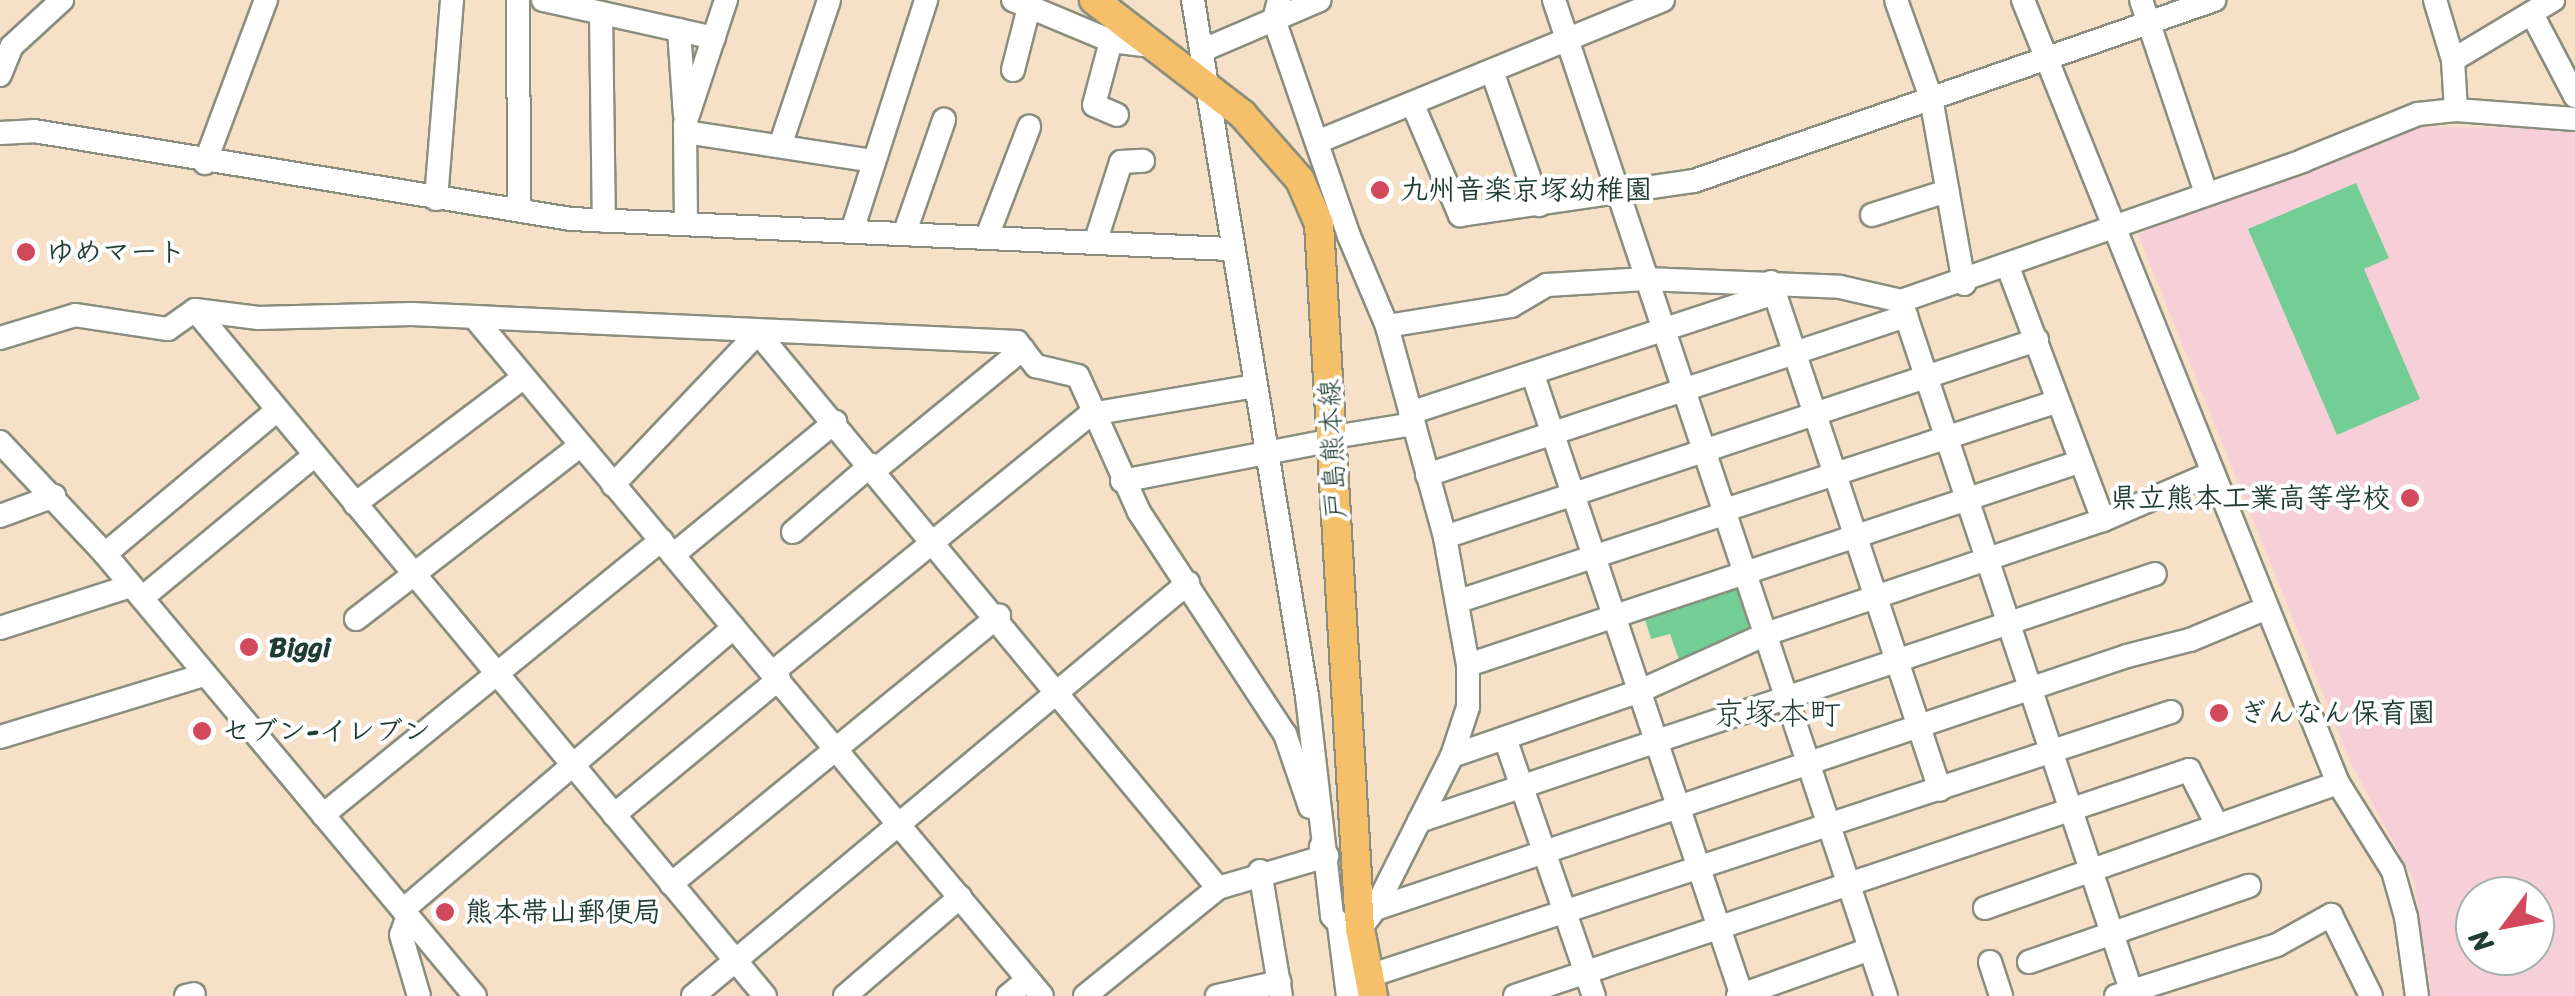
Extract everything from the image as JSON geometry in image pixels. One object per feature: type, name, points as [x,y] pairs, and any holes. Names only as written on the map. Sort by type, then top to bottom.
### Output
[{"type":"main road","name":"戸島熊本線","points":[[1094,0],[1242,114],[1300,180],[1319,224],[1358,921],[1371,986]]},
{"type":"street","points":[[0,76],[12,46],[62,0]]},
{"type":"street","points":[[205,164],[232,76],[266,0]]},
{"type":"street","points":[[436,199],[452,0]]},
{"type":"street","points":[[518,0],[518,207]]},
{"type":"street","points":[[543,0],[714,38]]},
{"type":"street","points":[[686,128],[726,0]]},
{"type":"street","points":[[780,146],[829,0]]},
{"type":"street","points":[[852,231],[926,0]]},
{"type":"street","points":[[1193,0],[1230,249],[1307,696],[1327,856]]},
{"type":"street","points":[[1202,51],[1276,9],[1320,0]]},
{"type":"street","points":[[1554,0],[1886,996]]},
{"type":"street","points":[[1316,142],[1493,74],[1663,0]]},
{"type":"street","points":[[1896,0],[1931,98],[1964,284]]},
{"type":"street","points":[[2024,0],[2111,229],[2338,783],[2392,872],[2406,916],[2417,996]]},
{"type":"street","points":[[2141,0],[2206,193]]},
{"type":"street","points":[[1413,105],[1460,215],[1539,205],[1694,180],[2214,0]]},
{"type":"street","points":[[2435,0],[2453,60],[2456,110]]},
{"type":"street","points":[[2453,60],[2554,0]]},
{"type":"street","points":[[1013,70],[1021,4],[1111,41],[1152,46]]},
{"type":"street","points":[[1276,9],[1316,142],[1387,326],[1445,537],[1468,665],[1468,707],[1452,756],[1419,822],[1358,921],[1348,996]]},
{"type":"street","points":[[601,14],[604,221]]},
{"type":"street","points":[[2532,14],[2575,96]]},
{"type":"street","points":[[679,30],[686,128],[686,222]]},
{"type":"street","points":[[1111,41],[1094,105],[1117,115]]},
{"type":"street","points":[[1493,74],[1539,205]]},
{"type":"street","points":[[1428,475],[1794,353],[2008,267],[2418,114],[2456,110],[2575,119]]},
{"type":"street","points":[[905,232],[944,120]]},
{"type":"street","points":[[988,234],[1029,127]]},
{"type":"street","points":[[686,128],[874,161]]},
{"type":"street","points":[[0,133],[34,130],[205,164],[604,221],[988,234],[1230,249]]},
{"type":"street","points":[[1096,240],[1121,162],[1143,161]]},
{"type":"street","points":[[1872,215],[1948,191]]},
{"type":"street","points":[[2008,267],[2037,340],[2076,463],[2103,520]]},
{"type":"street","points":[[1387,326],[1512,306],[1547,285],[1645,279],[1773,288],[1840,287],[1904,308]]},
{"type":"street","points":[[1122,480],[1264,454],[1412,418],[1773,288]]},
{"type":"street","points":[[1773,288],[1940,790]]},
{"type":"street","points":[[1904,308],[2093,872],[2127,994],[2277,945],[2330,915],[2372,996]]},
{"type":"street","points":[[195,310],[765,996]]},
{"type":"street","points":[[0,338],[75,315],[168,329],[195,310],[258,318],[474,316],[758,333],[1016,342],[1036,366],[1078,376],[1122,480],[1285,734],[1308,794],[1315,836],[1358,921]]},
{"type":"street","points":[[474,316],[1035,988],[1008,996]]},
{"type":"street","points":[[758,333],[1061,692],[1218,888]]},
{"type":"street","points":[[613,485],[758,333]]},
{"type":"street","points":[[1445,537],[2037,340]]},
{"type":"street","points":[[793,532],[1023,349]]},
{"type":"street","points":[[1534,376],[1740,996],[1870,949]]},
{"type":"street","points":[[356,504],[524,377]]},
{"type":"street","points":[[614,815],[934,540],[1091,414],[1254,386]]},
{"type":"street","points":[[1459,600],[2058,401]]},
{"type":"street","points":[[105,554],[277,410]]},
{"type":"street","points":[[323,816],[494,672],[835,422]]},
{"type":"street","points":[[0,442],[105,554],[474,996]]},
{"type":"street","points":[[356,619],[581,446]]},
{"type":"street","points":[[0,628],[136,592],[314,454]]},
{"type":"street","points":[[1468,665],[2076,463]]},
{"type":"street","points":[[1452,756],[1640,692],[1766,634],[1990,562],[2103,520],[2212,472]]},
{"type":"street","points":[[0,516],[54,496]]},
{"type":"street","points":[[1419,822],[2155,574]]},
{"type":"street","points":[[693,996],[902,826],[1188,583]]},
{"type":"street","points":[[1358,921],[1546,850],[1678,810],[2030,688],[2190,640],[2268,608]]},
{"type":"street","points":[[671,884],[998,616]]},
{"type":"street","points":[[419,996],[400,935],[406,913],[734,626]]},
{"type":"street","points":[[0,737],[204,675]]},
{"type":"street","points":[[1371,986],[1568,915],[2170,712]]},
{"type":"street","points":[[1505,738],[1594,996]]},
{"type":"street","points":[[1515,996],[1850,887],[2189,770],[2216,826]]},
{"type":"street","points":[[1985,908],[2338,783]]},
{"type":"street","points":[[1084,996],[1218,888],[1260,871],[1327,856]]},
{"type":"street","points":[[1217,996],[1280,989],[1260,871]]},
{"type":"street","points":[[2029,962],[2249,886]]},
{"type":"street","points":[[845,996],[960,897]]},
{"type":"street","points":[[1990,962],[2000,996]]},
{"type":"shaded area","name":"県立熊本工業高等学校","points":[[2405,127],[2575,128],[2575,996],[2431,996],[2414,881],[2351,763],[2138,234]]},
{"type":"green space","points":[[2356,183],[2389,258],[2364,269],[2420,399],[2337,435],[2248,229]]},
{"type":"green space","points":[[1739,580],[1756,628],[1680,663],[1670,634],[1651,639],[1643,613]]},
{"type":"place","name":"九州音楽京塚幼稚園","points":[[1380,190]]},
{"type":"place","name":"ゆめマート","points":[[26,252]]},
{"type":"place","name":"県立熊本工業高等学校","points":[[2410,498]]},
{"type":"place","name":"Biggi","points":[[249,647]]},
{"type":"place","name":"ぎんなん保育園","points":[[2219,713]]},
{"type":"place","name":"セブン-イレブン","points":[[202,731]]},
{"type":"place","name":"熊本帯山郵便局","points":[[445,912]]},
{"type":"district","name":"京塚本町","points":[[1777,714]]}]
